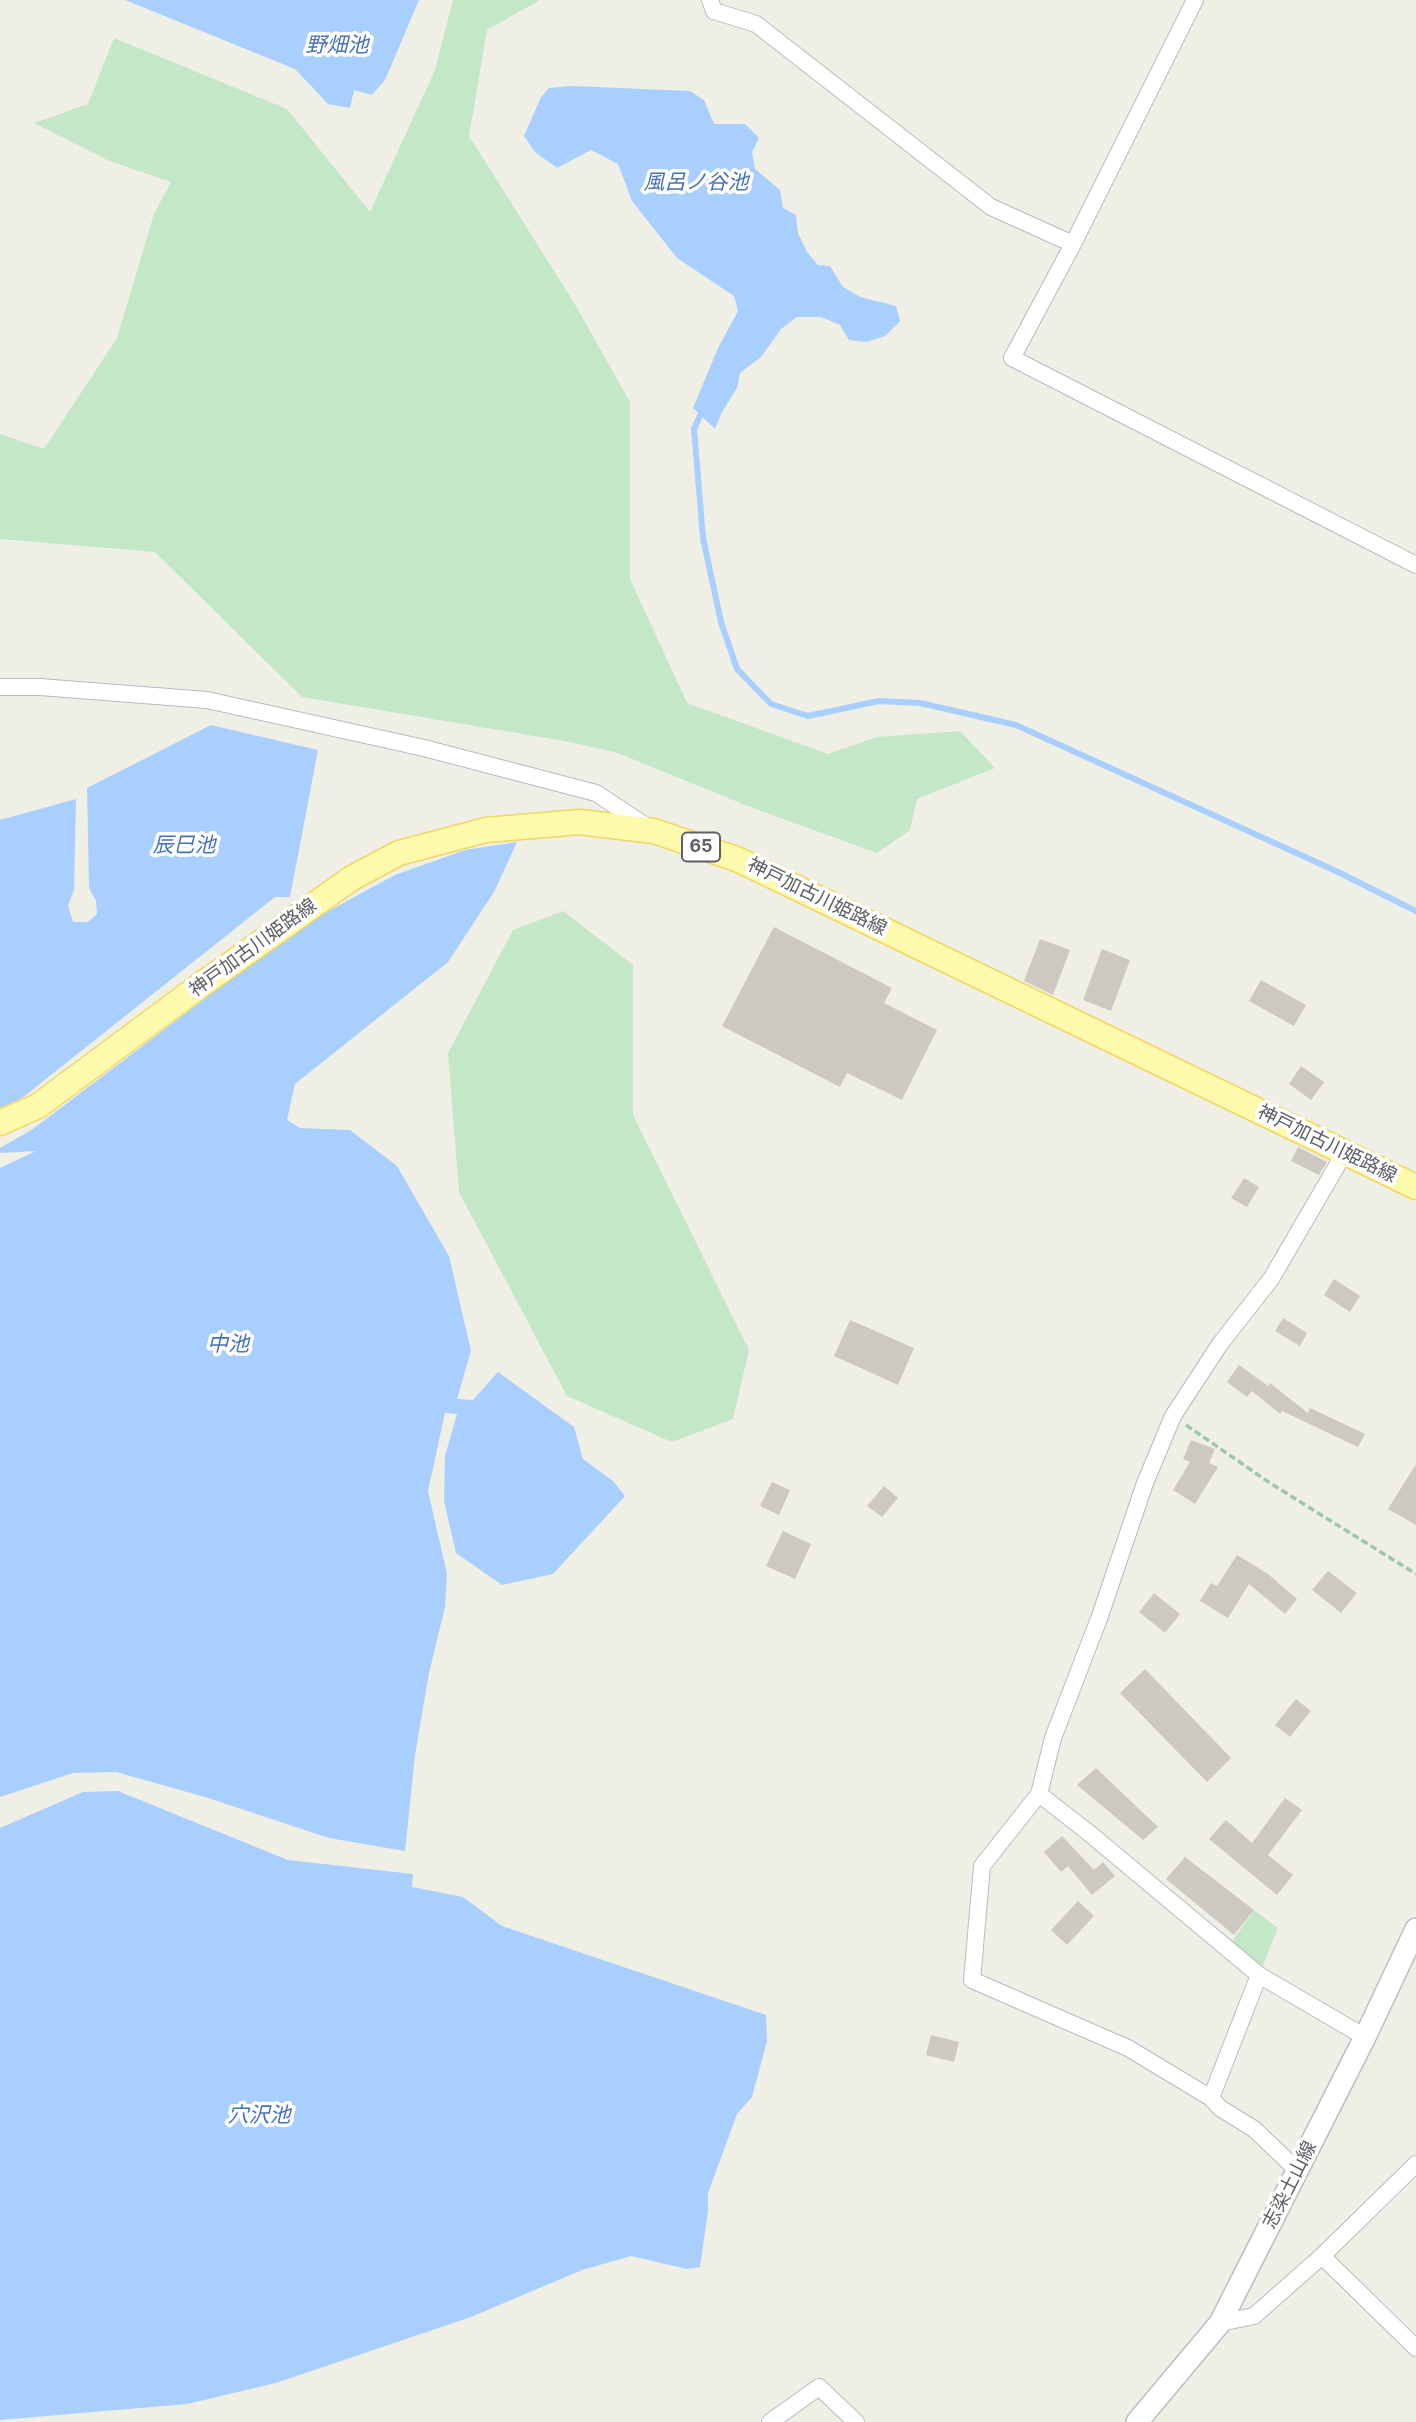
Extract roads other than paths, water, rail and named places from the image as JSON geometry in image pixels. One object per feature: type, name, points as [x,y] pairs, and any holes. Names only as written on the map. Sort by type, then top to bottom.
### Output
[{"type":"main road","name":"神戸加古川姫路線","points":[[0,1124],[38,1106],[352,877],[398,853],[486,830],[579,822],[654,831],[739,860],[1416,1187]]},
{"type":"main road","name":"志染土山線","points":[[1137,2422],[1220,2323],[1365,2037],[1416,1929]]},
{"type":"street","points":[[709,0],[714,11],[755,24],[991,207],[1073,244]]},
{"type":"street","points":[[1195,0],[1073,244],[1012,358],[1416,565]]},
{"type":"street","points":[[0,687],[40,687],[207,700],[424,748],[596,793],[654,831]]},
{"type":"street","points":[[1297,2171],[1254,2129],[1220,2108],[1210,2098],[1128,2048],[972,1980],[982,1867],[1039,1794],[1053,1738],[1100,1616],[1145,1483],[1173,1416],[1220,1344],[1271,1279],[1345,1152]]},
{"type":"street","points":[[1039,1794],[1259,1975],[1365,2037]]},
{"type":"street","points":[[1210,2098],[1259,1975]]},
{"type":"street","points":[[1220,2323],[1254,2316],[1322,2256],[1416,2164]]},
{"type":"street","points":[[1322,2256],[1416,2348]]},
{"type":"street","points":[[770,2422],[819,2387],[856,2422]]},
{"type":"water","name":"野畑池","points":[[125,0],[419,0],[385,80],[372,95],[354,90],[350,108],[328,104],[295,69]]},
{"type":"water","name":"風呂ノ谷池","points":[[572,86],[690,91],[704,100],[714,124],[745,124],[759,138],[752,152],[755,169],[780,190],[783,208],[796,215],[798,233],[807,252],[818,265],[830,266],[843,287],[860,297],[896,306],[900,321],[885,336],[867,342],[849,340],[840,325],[821,317],[797,317],[781,329],[761,357],[740,373],[737,388],[715,429],[693,408],[718,348],[738,311],[734,296],[677,258],[632,201],[618,164],[591,150],[557,168],[535,152],[524,136],[541,97],[549,88]]},
{"type":"water","name":"辰巳池","points":[[211,725],[318,750],[290,897],[275,897],[22,1098],[0,1108],[0,820],[76,799],[74,890],[68,906],[73,922],[88,922],[97,914],[96,901],[89,888],[87,788]]},
{"type":"water","name":"中池","points":[[517,842],[494,892],[448,962],[295,1084],[287,1120],[300,1128],[350,1130],[397,1166],[449,1256],[471,1351],[457,1399],[473,1400],[498,1372],[574,1427],[583,1459],[613,1481],[625,1496],[553,1574],[502,1585],[456,1553],[444,1501],[445,1456],[457,1414],[445,1413],[428,1491],[447,1574],[445,1607],[429,1673],[415,1755],[405,1851],[329,1838],[205,1797],[116,1772],[73,1773],[0,1797],[0,1168],[36,1151],[0,1153],[0,1148],[33,1129],[301,926],[395,875],[465,850]]},
{"type":"water","name":"穴沢池","points":[[118,1791],[288,1860],[413,1874],[412,1887],[463,1897],[502,1926],[766,2015],[767,2041],[752,2097],[737,2114],[708,2193],[700,2267],[687,2269],[631,2256],[582,2270],[471,2317],[276,2383],[187,2404],[0,2420],[0,1828],[83,1792]]},
{"type":"waterway","points":[[704,407],[694,429],[703,538],[721,622],[737,669],[771,704],[808,716],[879,701],[920,703],[1016,725],[1338,872],[1416,911]]}]
